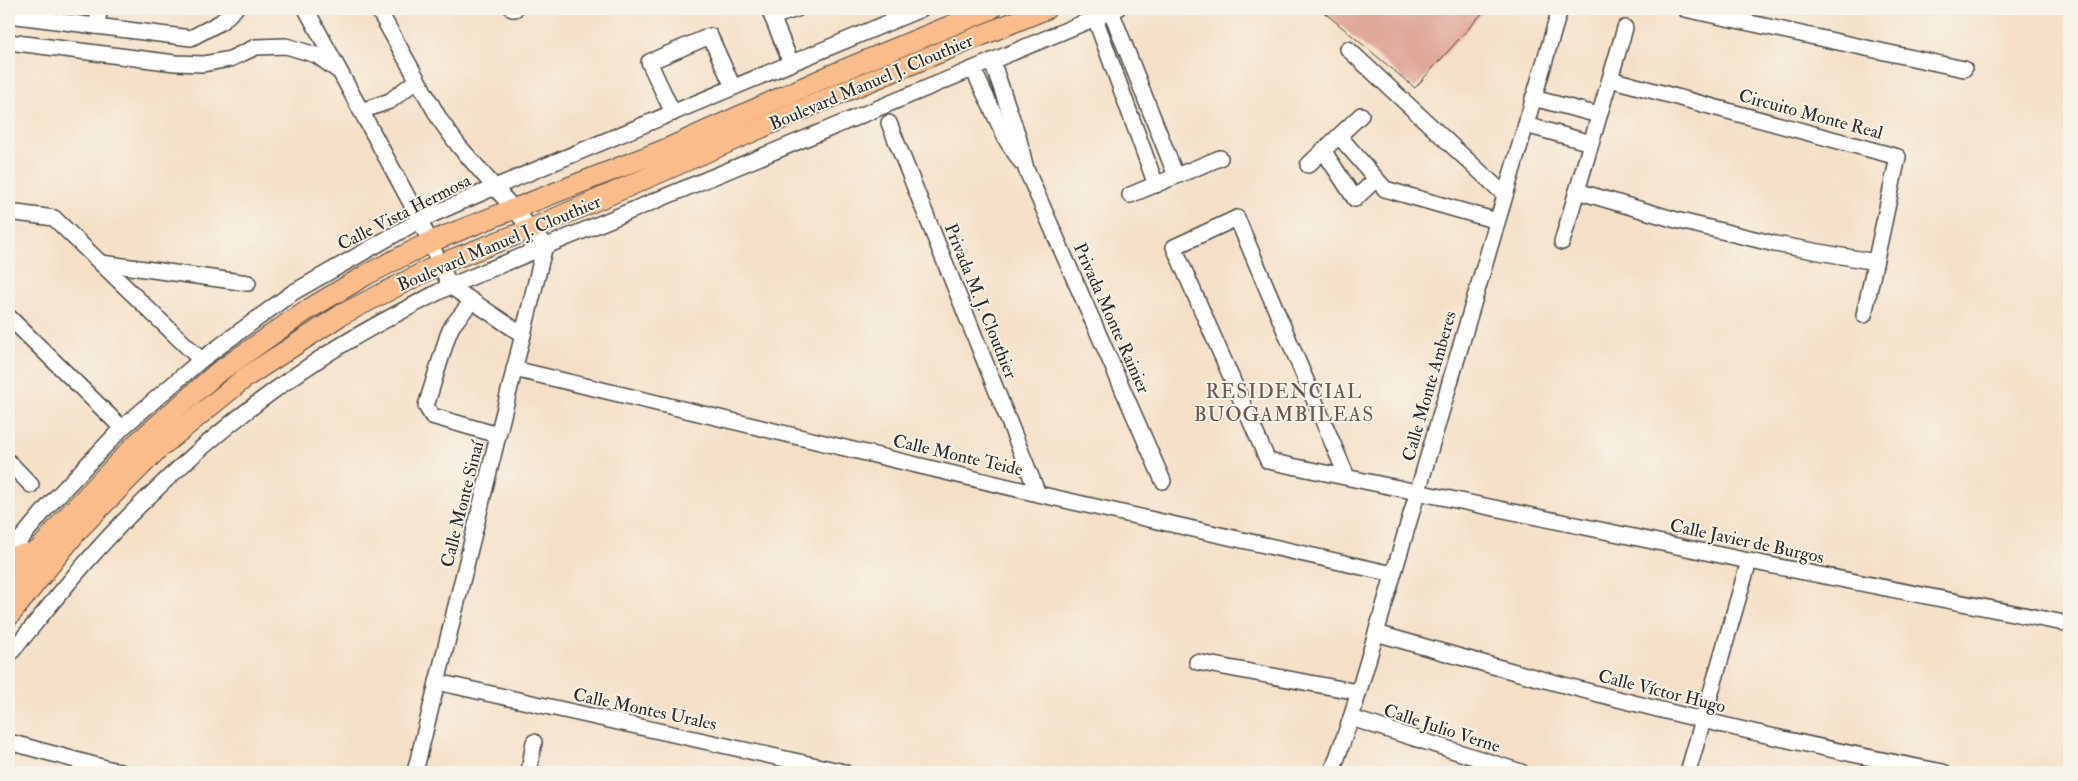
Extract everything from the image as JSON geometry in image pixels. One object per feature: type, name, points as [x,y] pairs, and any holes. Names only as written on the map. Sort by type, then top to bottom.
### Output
[{"type":"main road","name":"Boulevard Manuel J. Clouthier","points":[[9,586],[65,519],[137,443],[217,374],[304,312],[366,275],[430,242],[666,149],[831,75],[992,9]]},
{"type":"main road","name":"Boulevard Manuel J. Clouthier","points":[[9,616],[78,530],[158,449],[246,377],[341,315],[440,264],[531,229],[836,95],[1046,9]]},
{"type":"main road","points":[[9,557],[37,552]]},
{"type":"street","points":[[96,26],[100,9]]},
{"type":"street","points":[[9,14],[190,38],[221,22],[235,9]]},
{"type":"street","points":[[306,9],[420,220],[450,286],[523,335]]},
{"type":"street","points":[[378,9],[444,126],[458,145],[545,246]]},
{"type":"street","points":[[791,63],[770,13],[797,9]]},
{"type":"street","name":"Calle Vista Hermosa","points":[[9,553],[50,504],[122,428],[201,360],[292,293],[420,220],[921,9]]},
{"type":"street","name":"Calle Monte Amberes","points":[[1332,772],[1351,718],[1560,9]]},
{"type":"street","points":[[1685,9],[1964,69]]},
{"type":"street","points":[[9,654],[91,557],[144,501],[199,450],[258,402],[321,358],[386,319],[450,286],[1114,10],[1176,176]]},
{"type":"street","points":[[1095,18],[1156,185]]},
{"type":"street","points":[[1562,242],[1625,28]]},
{"type":"street","points":[[673,113],[649,62],[710,36],[733,87]]},
{"type":"street","points":[[9,42],[175,63],[203,64],[230,58],[256,47],[286,46],[316,55],[341,73]]},
{"type":"street","points":[[1348,49],[1505,195]]},
{"type":"street","name":"Privada Monte Rainier","points":[[992,61],[1018,136],[1026,169],[1163,481]]},
{"type":"street","name":"Privada Monte Rainier","points":[[973,69],[1006,141],[1026,169]]},
{"type":"street","name":"Circuito Monte Real","points":[[1610,79],[1898,157],[1864,315]]},
{"type":"street","points":[[361,111],[390,101],[417,80]]},
{"type":"street","points":[[1533,98],[1599,115]]},
{"type":"street","points":[[1308,165],[1362,115]]},
{"type":"street","name":"Privada M. J. Clouthier","points":[[889,123],[1038,494]]},
{"type":"street","points":[[1526,125],[1591,143]]},
{"type":"street","points":[[1339,136],[1385,189],[1497,221]]},
{"type":"street","points":[[1323,150],[1355,199],[1376,179]]},
{"type":"street","points":[[1130,195],[1220,158]]},
{"type":"street","points":[[1577,191],[1676,220],[1775,244],[1875,262]]},
{"type":"street","points":[[9,212],[54,218],[201,360]]},
{"type":"street","name":"Calle Javier de Burgos","points":[[1347,477],[1237,218],[1174,247],[1268,461],[1749,561],[2069,624]]},
{"type":"street","name":"Calle Monte Sinaí","points":[[415,772],[545,246]]},
{"type":"street","points":[[101,264],[248,283]]},
{"type":"street","points":[[472,301],[450,330],[426,406],[432,416],[498,435]]},
{"type":"street","points":[[9,317],[122,428]]},
{"type":"street","name":"Calle Monte Teide","points":[[514,369],[1038,494],[1393,574]]},
{"type":"street","points":[[9,462],[31,485]]},
{"type":"street","points":[[1688,772],[1749,561]]},
{"type":"street","points":[[39,580],[59,595]]},
{"type":"street","name":"Calle Víctor Hugo","points":[[1376,633],[1538,680],[1703,721],[1943,772]]},
{"type":"street","points":[[1197,662],[1358,692]]},
{"type":"street","name":"Calle Montes Urales","points":[[437,682],[844,772]]},
{"type":"street","name":"Calle Julio Verne","points":[[1351,718],[1521,772]]},
{"type":"street","points":[[9,742],[120,772]]},
{"type":"street","points":[[529,772],[534,742]]},
{"type":"building","points":[[1320,9],[1486,9],[1415,88]]},
{"type":"district","name":"RESIDENCIAL BUOGAMBILEAS","points":[[1284,402]]}]
